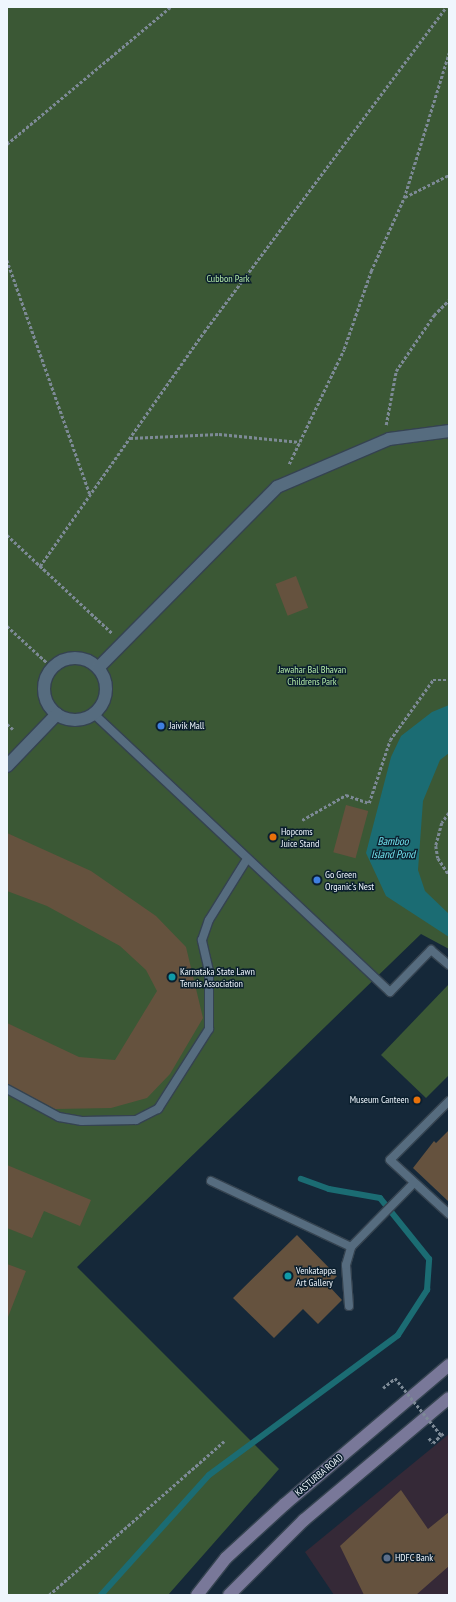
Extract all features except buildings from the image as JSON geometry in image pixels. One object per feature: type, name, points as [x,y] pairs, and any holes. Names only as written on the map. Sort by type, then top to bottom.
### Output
[{"type":"main road","name":"KASTURBA ROAD","points":[[197,1595],[226,1558],[284,1504],[449,1365]]},
{"type":"main road","points":[[229,1595],[304,1520],[449,1398]]},
{"type":"street","points":[[98,668],[277,487],[389,439],[449,431]]},
{"type":"street","points":[[76,658],[98,668],[106,690],[94,714],[74,720],[57,714],[46,700],[44,688],[53,668],[76,658]]},
{"type":"street","points":[[7,766],[57,714]]},
{"type":"lane","points":[[94,714],[390,992],[431,950],[449,965]]},
{"type":"lane","points":[[7,1089],[58,1117],[82,1121],[136,1120],[158,1109],[208,1029],[209,971],[202,940],[209,920],[247,859]]},
{"type":"lane","points":[[449,1101],[390,1160],[449,1214]]},
{"type":"lane","points":[[211,1181],[351,1247]]},
{"type":"lane","points":[[349,1306],[346,1265],[351,1247],[414,1182]]},
{"type":"path","points":[[7,144],[170,7]]},
{"type":"path","points":[[40,566],[130,438],[446,7]]},
{"type":"path","points":[[277,487],[344,349],[371,270],[404,198],[449,53]]},
{"type":"path","points":[[404,198],[449,175]]},
{"type":"path","points":[[7,260],[90,495]]},
{"type":"path","points":[[389,439],[385,429],[396,371],[434,315],[449,300]]},
{"type":"path","points":[[130,438],[219,434],[300,442]]},
{"type":"path","points":[[7,535],[114,634]]},
{"type":"path","points":[[7,626],[53,668]]},
{"type":"path","points":[[302,820],[346,795],[369,803],[390,740],[433,680],[449,680]]},
{"type":"path","points":[[7,724],[12,730]]},
{"type":"path","points":[[449,813],[442,823],[436,846],[438,858],[449,875]]},
{"type":"path","points":[[384,1388],[395,1379],[442,1434],[433,1443],[429,1438]]},
{"type":"path","points":[[49,1595],[224,1441]]},
{"type":"shaded area","points":[[449,1434],[449,1595],[334,1595],[305,1552]]},
{"type":"green space","points":[[7,7],[449,7],[449,949],[421,934],[77,1267],[279,1469],[168,1595],[7,1595]]},
{"type":"green space","points":[[449,984],[449,1075],[426,1098],[381,1055]]},
{"type":"water","name":"Bamboo Island Pond","points":[[449,705],[449,753],[440,760],[423,801],[418,870],[425,891],[449,914],[449,937],[386,896],[366,853],[391,757],[401,736],[432,712]]},
{"type":"waterway","points":[[101,1595],[209,1475],[398,1335],[427,1290],[429,1259],[380,1198],[329,1189],[301,1179]]},
{"type":"place","name":"Jaivik Mall","points":[[161,726]]},
{"type":"place","name":"Hopcoms Juice Stand","points":[[273,837]]},
{"type":"place","name":"Go Green Organic's Nest","points":[[317,880]]},
{"type":"place","name":"Karnataka State Lawn Tennis Association","points":[[172,977]]},
{"type":"place","name":"Museum Canteen","points":[[417,1100]]},
{"type":"place","name":"Venkatappa Art Gallery","points":[[288,1276]]},
{"type":"place","name":"HDFC Bank","points":[[387,1558]]},
{"type":"park label","name":"Cubbon Park","points":[[228,279]]},
{"type":"park label","name":"Jawahar Bal Bhavan Childrens Park","points":[[312,674]]}]
